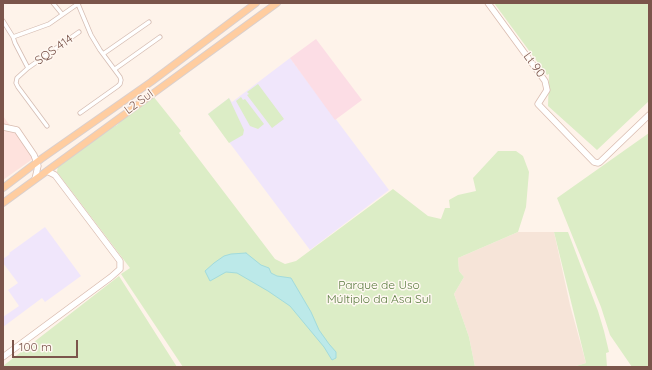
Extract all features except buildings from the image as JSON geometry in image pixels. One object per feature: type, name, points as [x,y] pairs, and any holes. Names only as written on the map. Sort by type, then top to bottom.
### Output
[{"type":"main road","name":"L2 Sul","points":[[3,188],[37,161],[151,82],[256,3]]},
{"type":"main road","name":"L2 Sul","points":[[3,203],[277,3]]},
{"type":"main road","points":[[67,140],[70,142],[74,150]]},
{"type":"street","points":[[53,3],[62,14]]},
{"type":"street","name":"SQS 414","points":[[13,37],[49,24],[78,3],[91,35],[115,69]]},
{"type":"street","name":"Lt 90","points":[[488,3],[546,81],[547,90],[538,104],[594,162],[600,162],[649,115]]},
{"type":"street","name":"SQS 414","points":[[3,21],[13,37],[28,68]]},
{"type":"street","points":[[103,54],[149,22]]},
{"type":"street","name":"SQS 414","points":[[47,126],[17,85],[17,78],[28,68],[79,32]]},
{"type":"street","points":[[80,112],[120,84],[120,77],[115,69],[160,37]]},
{"type":"street","points":[[3,127],[13,129],[20,133],[37,161],[38,170],[36,179]]},
{"type":"street","points":[[55,165],[55,175]]},
{"type":"street","points":[[3,357],[120,269],[120,261],[55,175],[47,170]]},
{"type":"shaded area","points":[[316,39],[362,100],[335,120],[290,58]]},
{"type":"shaded area","points":[[290,58],[389,190],[310,250],[208,114],[229,98],[232,102]]},
{"type":"shaded area","points":[[3,116],[34,158],[3,180]]},
{"type":"shaded area","points":[[45,227],[81,276],[45,302],[42,298],[3,327],[3,317],[19,306],[8,290],[18,283],[3,263],[3,259]]},
{"type":"shaded area","points":[[518,232],[554,232],[570,305],[586,363],[573,367],[475,367],[469,337],[454,294],[464,277],[459,271],[458,258]]},
{"type":"green space","points":[[494,3],[649,3],[649,101],[597,150],[548,106],[549,74],[547,75]]},
{"type":"green space","points":[[258,84],[284,119],[272,128],[247,95],[249,94],[247,92]]},
{"type":"green space","name":"Parque de Uso Múltiplo da Asa Sul","points":[[153,96],[181,131],[179,133],[275,259],[285,264],[296,261],[393,189],[428,216],[441,219],[445,208],[450,208],[449,200],[458,195],[476,191],[473,178],[498,151],[516,151],[523,156],[529,172],[526,207],[518,232],[458,258],[459,271],[464,277],[454,294],[469,337],[475,367],[183,367],[121,274],[130,268],[57,172],[58,165],[100,134],[117,125],[131,111]]},
{"type":"green space","points":[[241,97],[243,100],[245,99],[264,124],[258,129],[250,126],[236,101]]},
{"type":"green space","points":[[229,98],[244,130],[243,135],[229,143],[208,114]]},
{"type":"green space","points":[[649,133],[649,367],[632,367],[610,335],[601,307],[557,198]]},
{"type":"green space","points":[[554,232],[568,232],[604,331],[609,352],[606,353],[607,367],[573,367],[586,363]]},
{"type":"green space","points":[[119,276],[177,367],[3,367],[3,366]]},
{"type":"water","points":[[246,253],[261,265],[269,268],[271,273],[277,276],[291,278],[311,312],[319,330],[336,352],[336,358],[332,360],[324,347],[290,306],[268,291],[237,273],[226,272],[210,281],[205,271],[214,263],[224,256]]}]
